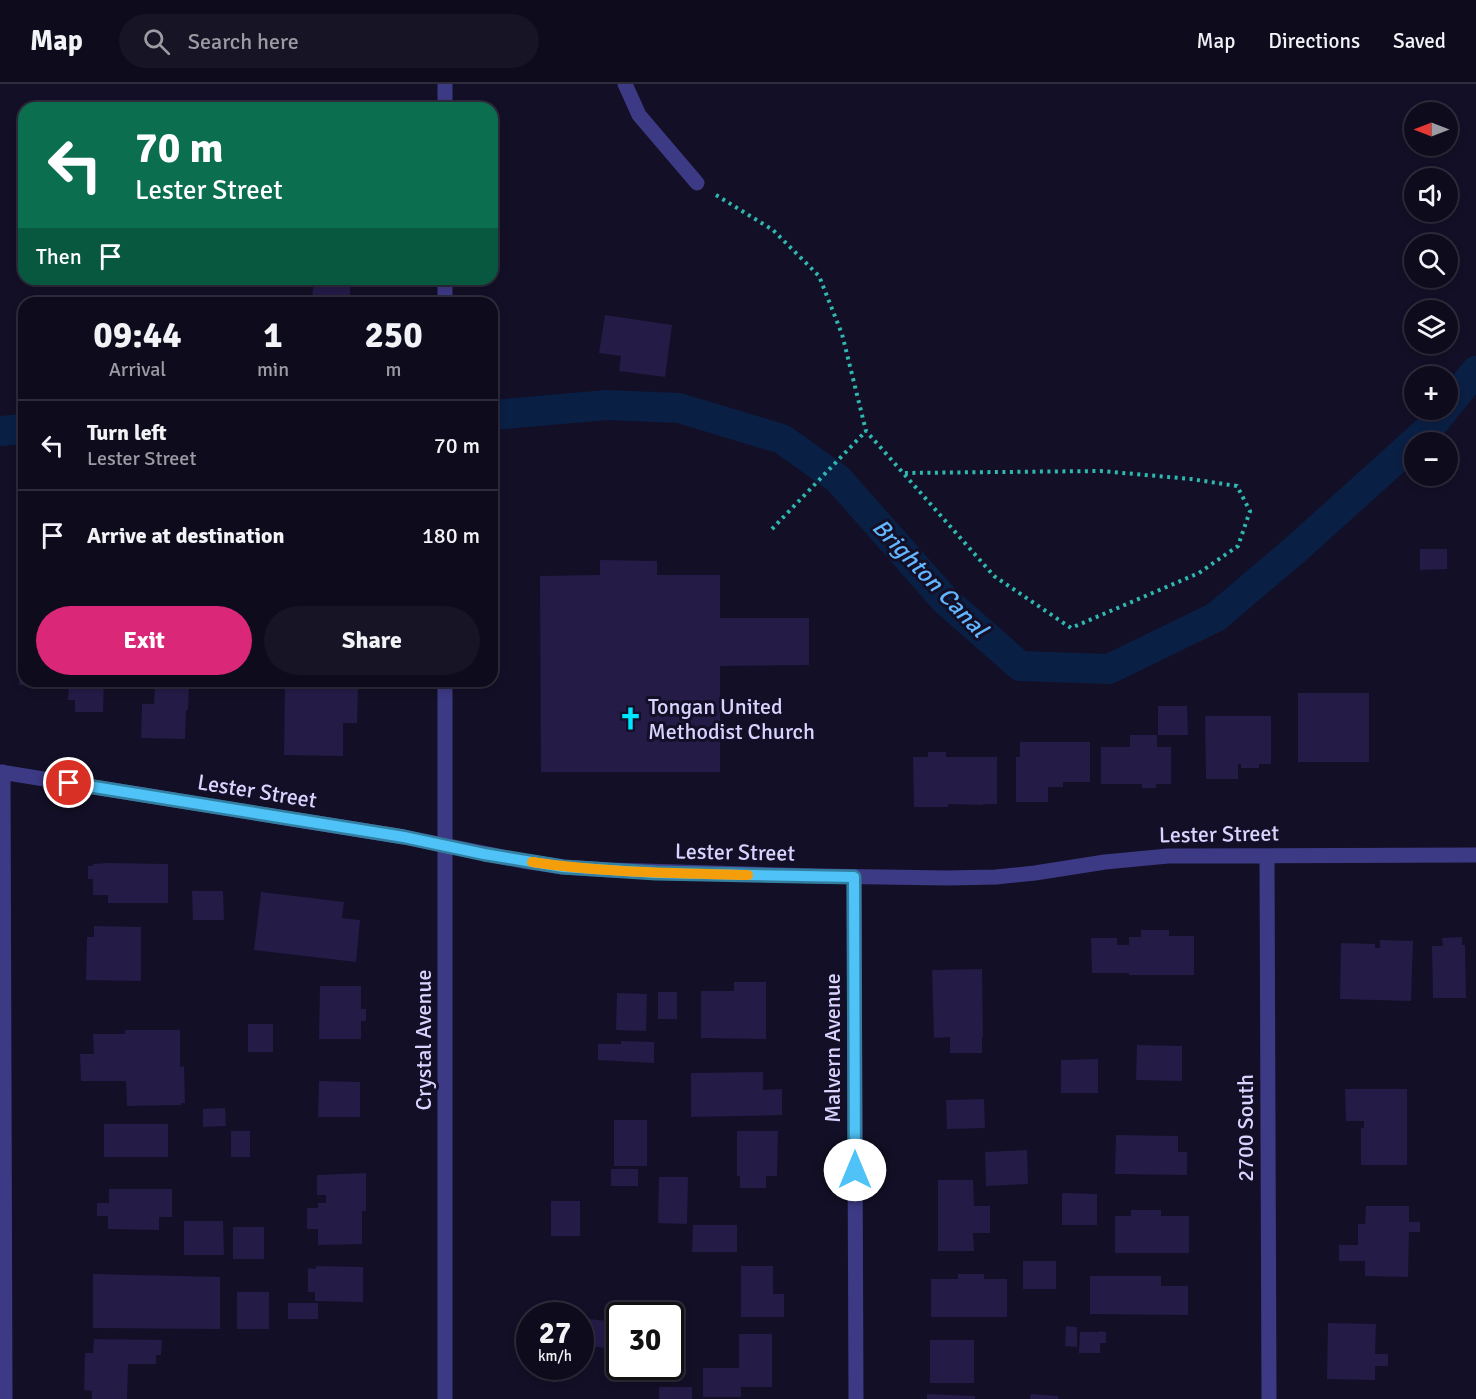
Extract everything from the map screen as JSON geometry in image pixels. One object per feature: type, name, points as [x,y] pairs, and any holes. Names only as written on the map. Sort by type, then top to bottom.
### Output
[{"type":"street","points":[[445,84],[445,102]]},
{"type":"street","points":[[625,84],[639,115],[698,183]]},
{"type":"street","name":"Crystal Avenue","points":[[445,687],[445,1399]]},
{"type":"street","points":[[1,772],[5,1399]]},
{"type":"street","name":"Lester Street","points":[[1,772],[393,836],[523,861],[586,869],[656,873],[996,877],[1168,856],[1476,855]]},
{"type":"street","name":"2700 South","points":[[1267,856],[1269,1399]]},
{"type":"street","name":"Malvern Avenue","points":[[854,877],[856,1399]]},
{"type":"path","points":[[698,183],[773,230],[819,276],[842,334],[866,431],[903,473],[994,576],[1071,628],[1199,573],[1238,546],[1250,511],[1237,486],[1191,479],[1101,471],[903,473]]},
{"type":"path","points":[[772,529],[866,431]]},
{"type":"building","points":[[313,287],[350,287],[350,297],[312,297]]},
{"type":"building","points":[[605,315],[672,325],[665,377],[619,371],[621,356],[599,353]]},
{"type":"building","points":[[1420,549],[1447,549],[1447,569],[1420,570]]},
{"type":"building","name":"Tongan United Methodist Church","points":[[600,560],[657,561],[657,575],[720,575],[720,618],[809,618],[809,665],[720,666],[720,772],[541,772],[540,576],[600,575]]},
{"type":"building","points":[[69,687],[104,687],[103,712],[75,712],[75,700],[68,700]]},
{"type":"building","points":[[155,687],[189,687],[185,739],[141,738],[142,704],[154,704]]},
{"type":"building","points":[[285,687],[358,687],[357,723],[343,723],[343,756],[284,755]]},
{"type":"building","points":[[1298,693],[1369,693],[1369,762],[1298,762]]},
{"type":"building","points":[[1158,706],[1187,706],[1188,735],[1158,735]]},
{"type":"building","points":[[1205,716],[1271,716],[1271,764],[1259,764],[1259,768],[1241,768],[1241,764],[1238,764],[1238,779],[1206,779]]},
{"type":"building","points":[[1130,735],[1157,735],[1157,747],[1171,747],[1171,784],[1156,784],[1156,788],[1142,788],[1142,784],[1101,784],[1101,747],[1130,747]]},
{"type":"building","points":[[1020,742],[1090,742],[1090,782],[1063,782],[1063,787],[1048,787],[1048,802],[1016,802],[1016,757],[1020,757]]},
{"type":"building","points":[[928,752],[946,752],[946,757],[997,757],[997,804],[914,807],[913,757],[928,757]]},
{"type":"building","points":[[108,863],[168,864],[168,903],[108,903],[108,895],[93,895],[93,879],[88,879],[88,866]]},
{"type":"building","points":[[192,891],[223,891],[224,920],[193,920]]},
{"type":"building","points":[[261,892],[344,902],[342,918],[360,920],[356,962],[254,950]]},
{"type":"building","points":[[94,926],[141,927],[141,981],[86,980],[87,937],[94,937]]},
{"type":"building","points":[[1141,930],[1169,930],[1169,936],[1194,936],[1194,975],[1092,973],[1091,938],[1117,938],[1117,945],[1129,945],[1129,937],[1141,937]]},
{"type":"building","points":[[1462,937],[1462,945],[1465,945],[1466,998],[1433,998],[1432,946],[1443,946],[1442,938]]},
{"type":"building","points":[[1380,940],[1413,941],[1411,1001],[1340,999],[1341,943],[1375,944],[1375,948],[1380,948]]},
{"type":"building","points":[[982,969],[982,1053],[950,1053],[950,1037],[934,1038],[932,970]]},
{"type":"building","points":[[734,982],[766,982],[766,1039],[701,1038],[701,991],[734,991]]},
{"type":"building","points":[[320,986],[361,986],[361,1009],[366,1009],[366,1021],[361,1021],[361,1039],[319,1039]]},
{"type":"building","points":[[658,992],[677,992],[677,1019],[658,1019]]},
{"type":"building","points":[[617,993],[647,994],[646,1031],[616,1030]]},
{"type":"building","points":[[248,1024],[273,1024],[273,1052],[248,1052]]},
{"type":"building","points":[[125,1030],[180,1030],[180,1067],[184,1066],[185,1103],[127,1106],[126,1081],[81,1081],[80,1054],[94,1054],[93,1034],[125,1034]]},
{"type":"building","points":[[621,1041],[654,1042],[654,1063],[598,1060],[598,1044],[621,1044]]},
{"type":"building","points":[[1137,1045],[1182,1046],[1182,1081],[1136,1080]]},
{"type":"building","points":[[1098,1059],[1098,1093],[1061,1093],[1061,1060]]},
{"type":"building","points":[[763,1072],[763,1090],[782,1089],[782,1115],[691,1117],[691,1073]]},
{"type":"building","points":[[319,1081],[360,1082],[360,1117],[318,1117]]},
{"type":"building","points":[[1345,1089],[1407,1089],[1407,1165],[1361,1165],[1361,1128],[1364,1128],[1364,1121],[1346,1121]]},
{"type":"building","points":[[984,1099],[985,1128],[947,1129],[946,1100]]},
{"type":"building","points":[[225,1108],[226,1126],[203,1127],[203,1109]]},
{"type":"building","points":[[614,1120],[647,1120],[647,1166],[614,1166]]},
{"type":"building","points":[[104,1124],[168,1124],[168,1157],[104,1157]]},
{"type":"building","points":[[231,1131],[250,1131],[250,1157],[231,1157]]},
{"type":"building","points":[[737,1131],[778,1131],[777,1176],[766,1176],[766,1188],[740,1188],[740,1176],[737,1176]]},
{"type":"building","points":[[1116,1135],[1178,1136],[1178,1152],[1187,1152],[1187,1175],[1115,1174]]},
{"type":"building","points":[[1027,1150],[1028,1184],[986,1186],[985,1152]]},
{"type":"building","points":[[611,1169],[638,1169],[638,1186],[611,1186]]},
{"type":"building","points":[[366,1173],[366,1211],[362,1211],[362,1244],[318,1245],[318,1229],[307,1229],[307,1208],[318,1208],[318,1203],[326,1203],[326,1195],[317,1195],[317,1175]]},
{"type":"building","points":[[659,1177],[688,1177],[687,1224],[658,1223]]},
{"type":"building","points":[[938,1180],[973,1180],[974,1206],[990,1206],[990,1233],[973,1233],[974,1251],[938,1251]]},
{"type":"building","points":[[109,1189],[172,1189],[172,1217],[159,1217],[159,1230],[108,1229],[108,1216],[97,1216],[97,1203],[109,1203]]},
{"type":"building","points":[[1062,1193],[1097,1194],[1097,1225],[1062,1225]]},
{"type":"building","points":[[551,1201],[580,1201],[580,1236],[551,1236]]},
{"type":"building","points":[[1366,1206],[1409,1206],[1409,1222],[1420,1222],[1420,1232],[1409,1232],[1408,1277],[1365,1276],[1365,1261],[1339,1261],[1339,1245],[1358,1245],[1358,1224],[1365,1224]]},
{"type":"building","points":[[1131,1210],[1161,1210],[1161,1216],[1189,1216],[1189,1253],[1115,1253],[1115,1216],[1131,1216]]},
{"type":"building","points":[[184,1221],[223,1221],[224,1255],[184,1255]]},
{"type":"building","points":[[693,1225],[737,1225],[737,1252],[692,1252]]},
{"type":"building","points":[[233,1227],[264,1227],[264,1259],[233,1259]]},
{"type":"building","points":[[1023,1261],[1056,1261],[1056,1289],[1023,1289]]},
{"type":"building","points":[[316,1266],[363,1267],[363,1302],[315,1301],[315,1292],[308,1292],[308,1268],[316,1269]]},
{"type":"building","points":[[741,1266],[773,1266],[773,1294],[784,1294],[784,1317],[741,1317]]},
{"type":"building","points":[[93,1274],[220,1277],[220,1329],[93,1328]]},
{"type":"building","points":[[958,1274],[984,1274],[984,1279],[1007,1279],[1007,1317],[931,1317],[931,1279],[958,1279]]},
{"type":"building","points":[[1090,1276],[1161,1276],[1161,1286],[1188,1286],[1188,1315],[1090,1314]]},
{"type":"building","points":[[237,1292],[269,1292],[269,1329],[237,1329]]},
{"type":"building","points":[[288,1303],[318,1303],[318,1319],[288,1319]]},
{"type":"building","points":[[594,1320],[606,1321],[605,1348],[594,1347]]},
{"type":"building","points":[[1328,1323],[1376,1324],[1375,1354],[1388,1354],[1388,1366],[1375,1366],[1375,1380],[1327,1379]]},
{"type":"building","points":[[1066,1326],[1077,1327],[1077,1347],[1065,1346]]},
{"type":"building","points":[[1080,1332],[1106,1332],[1106,1343],[1100,1343],[1100,1353],[1079,1353]]},
{"type":"building","points":[[739,1334],[772,1334],[772,1387],[741,1387],[741,1397],[703,1397],[703,1368],[739,1368]]},
{"type":"building","points":[[94,1339],[162,1340],[161,1355],[156,1355],[156,1364],[128,1364],[127,1399],[92,1399],[92,1391],[84,1390],[85,1353],[93,1353]]},
{"type":"building","points":[[930,1340],[974,1340],[974,1383],[930,1383]]},
{"type":"building","points":[[659,1387],[692,1387],[692,1399],[659,1399]]},
{"type":"building","points":[[927,1394],[975,1396],[975,1399],[927,1399]]},
{"type":"building","points":[[1031,1394],[1058,1396],[1058,1399],[1030,1399]]},
{"type":"waterway","name":"Brighton Canal","points":[[1458,393],[1476,371]]},
{"type":"waterway","name":"Brighton Canal","points":[[498,414],[607,405],[679,408],[782,439],[838,479],[945,600],[1020,666],[1109,669],[1216,617],[1296,549],[1427,431],[1436,420]]},
{"type":"waterway","name":"Brighton Canal","points":[[0,431],[18,430]]},
{"type":"slow traffic","points":[[532,862],[563,867],[656,873],[748,875]]},
{"type":"place","name":"Tongan United Methodist Church","points":[[630,719]]},
{"type":"route","points":[[69,783],[404,837],[484,854],[563,867],[656,873],[854,877],[855,1170]]}]
